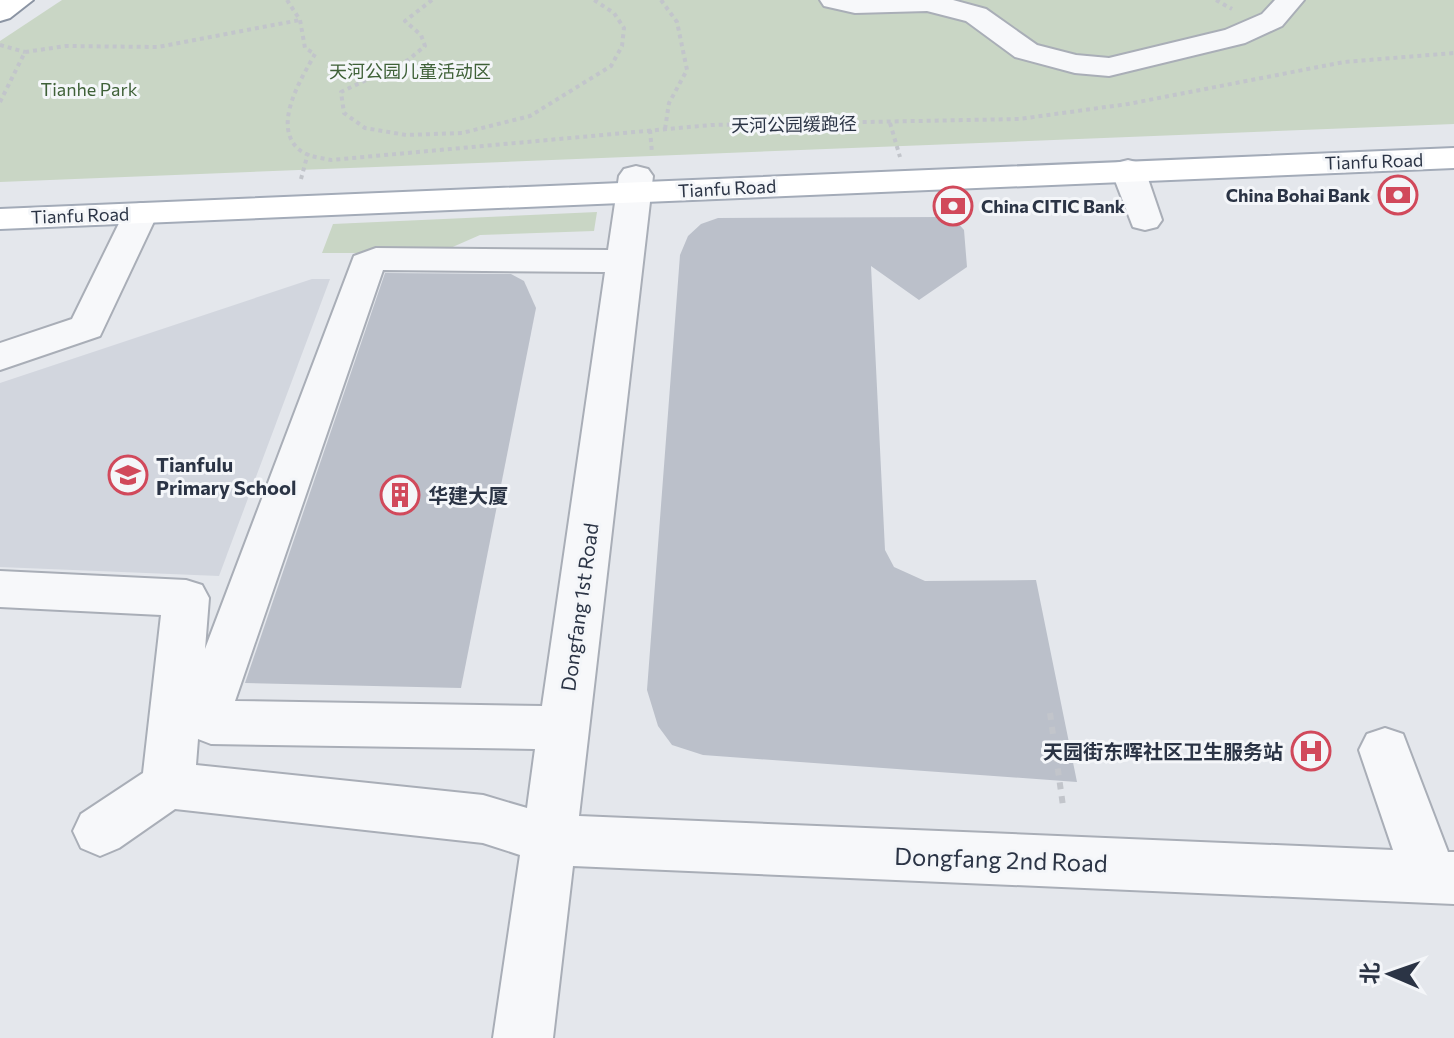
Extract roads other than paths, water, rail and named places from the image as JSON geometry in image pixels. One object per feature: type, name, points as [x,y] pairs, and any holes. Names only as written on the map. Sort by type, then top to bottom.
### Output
[{"type":"main road","points":[[0,12],[19,0]]},
{"type":"main road","name":"Tianfu Road","points":[[0,219],[1454,142]]},
{"type":"main road","name":"Tianfu Road","points":[[0,203],[298,190],[635,184],[1454,158]]},
{"type":"street","points":[[834,0],[855,4],[928,2],[976,15],[1026,51],[1075,64],[1109,67],[1235,37],[1272,20],[1290,0]]},
{"type":"street","points":[[1128,170],[1145,220]]},
{"type":"street","name":"Dongfang 1st Road","points":[[523,1038],[635,184]]},
{"type":"street","points":[[0,357],[87,327],[141,213]]},
{"type":"street","points":[[563,728],[211,722],[209,705],[367,264],[376,259],[625,261]]},
{"type":"street","points":[[0,589],[186,598],[168,785],[100,831]]},
{"type":"street","points":[[1385,750],[1442,878]]},
{"type":"street","name":"Dongfang 2nd Road","points":[[168,785],[483,819],[549,840],[1442,878]]},
{"type":"place","name":"China Bohai Bank","points":[[1398,195]]},
{"type":"place","name":"China CITIC Bank","points":[[953,206]]},
{"type":"place","name":"Tianfulu Primary School","points":[[128,475]]},
{"type":"place","name":"华建大厦","points":[[400,495]]},
{"type":"place","name":"天园街东晖社区卫生服务站","points":[[1311,751]]},
{"type":"park label","name":"天河公园儿童活动区","points":[[410,71]]},
{"type":"park label","name":"Tianhe Park","points":[[89,89]]}]
